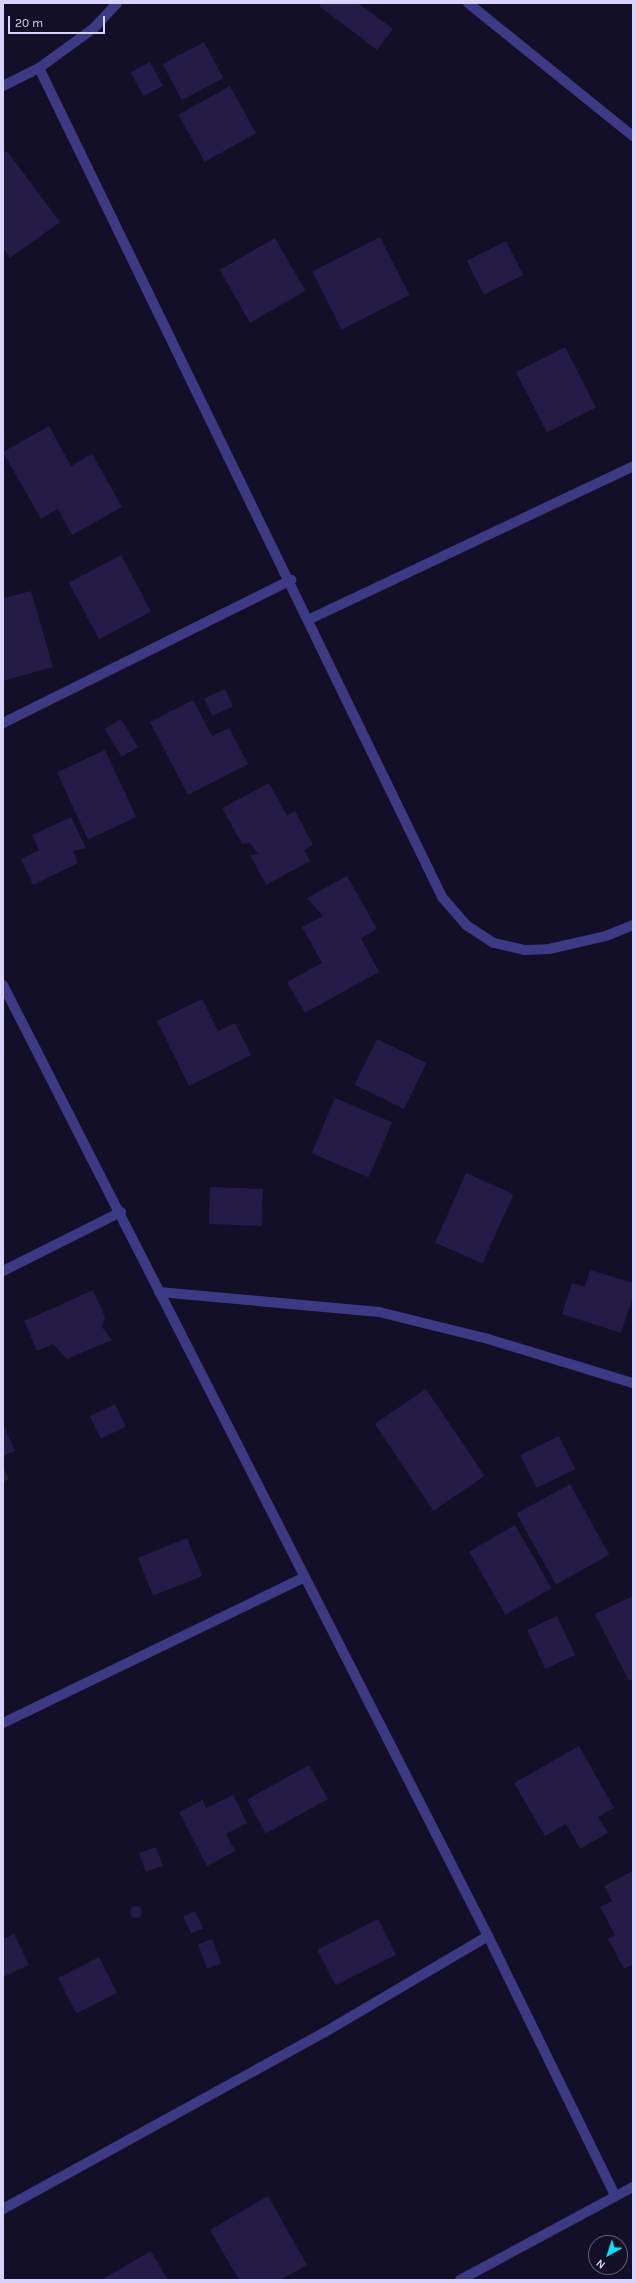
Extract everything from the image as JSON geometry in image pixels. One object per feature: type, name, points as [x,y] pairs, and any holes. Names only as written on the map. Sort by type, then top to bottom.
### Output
[{"type":"street","points":[[3,86],[39,68],[94,28],[117,3]]},
{"type":"street","points":[[468,3],[633,136]]},
{"type":"street","points":[[39,68],[310,619],[442,897],[466,925],[494,943],[524,950],[549,949],[599,938],[633,924]]},
{"type":"street","points":[[310,619],[633,466]]},
{"type":"street","points":[[3,723],[291,580]]},
{"type":"street","points":[[3,985],[121,1212],[159,1292],[303,1578],[488,1936],[615,2195]]},
{"type":"street","points":[[3,1272],[121,1212]]},
{"type":"street","points":[[159,1292],[379,1312],[496,1341],[633,1383]]},
{"type":"street","points":[[3,1723],[303,1578]]},
{"type":"street","points":[[3,2209],[325,2032],[488,1936]]},
{"type":"street","points":[[460,2280],[615,2195],[633,2187]]},
{"type":"building","points":[[321,3],[358,3],[393,29],[377,50],[319,6]]},
{"type":"building","points":[[204,42],[223,78],[182,100],[163,64]]},
{"type":"building","points":[[150,62],[163,86],[143,96],[131,72]]},
{"type":"building","points":[[230,86],[256,133],[205,162],[178,115]]},
{"type":"building","points":[[7,151],[60,222],[10,258],[3,247],[3,154]]},
{"type":"building","points":[[380,237],[410,295],[342,329],[312,272]]},
{"type":"building","points":[[275,238],[306,291],[250,323],[220,270]]},
{"type":"building","points":[[506,241],[523,275],[484,295],[467,261]]},
{"type":"building","points":[[565,347],[596,408],[547,433],[516,372]]},
{"type":"building","points":[[49,426],[71,466],[92,454],[122,507],[72,535],[58,509],[41,519],[3,452]]},
{"type":"building","points":[[121,555],[151,612],[99,639],[69,583]]},
{"type":"building","points":[[31,591],[53,667],[3,681],[3,598]]},
{"type":"building","points":[[225,689],[233,706],[212,716],[204,699]]},
{"type":"building","points":[[193,700],[212,736],[229,728],[248,764],[188,795],[150,722]]},
{"type":"building","points":[[121,719],[138,747],[122,757],[105,729]]},
{"type":"building","points":[[105,750],[136,817],[88,839],[57,772]]},
{"type":"building","points":[[269,783],[287,816],[295,811],[313,845],[304,850],[310,861],[266,885],[250,855],[258,854],[250,843],[242,844],[222,808]]},
{"type":"building","points":[[71,817],[86,848],[73,851],[78,863],[33,885],[21,859],[39,850],[32,835]]},
{"type":"building","points":[[347,876],[377,929],[361,938],[379,972],[305,1013],[287,982],[322,963],[302,927],[323,916],[307,898]]},
{"type":"building","points":[[202,999],[218,1031],[235,1023],[251,1055],[189,1086],[157,1021]]},
{"type":"building","points":[[377,1039],[426,1063],[404,1109],[355,1085]]},
{"type":"building","points":[[335,1098],[392,1122],[369,1177],[312,1153]]},
{"type":"building","points":[[466,1173],[514,1194],[483,1264],[435,1242]]},
{"type":"building","points":[[210,1187],[263,1189],[262,1226],[209,1224]]},
{"type":"building","points":[[590,1270],[633,1283],[633,1296],[621,1333],[562,1314],[572,1283],[585,1287]]},
{"type":"building","points":[[93,1290],[105,1317],[102,1327],[112,1340],[67,1359],[53,1344],[37,1351],[24,1321]]},
{"type":"building","points":[[426,1389],[485,1476],[433,1511],[375,1424]]},
{"type":"building","points":[[115,1404],[126,1426],[101,1439],[90,1416]]},
{"type":"building","points":[[3,1424],[15,1451],[3,1456]]},
{"type":"building","points":[[559,1436],[575,1469],[537,1488],[520,1455]]},
{"type":"building","points":[[3,1467],[9,1479],[3,1482]]},
{"type":"building","points":[[570,1484],[609,1555],[556,1584],[517,1514]]},
{"type":"building","points":[[515,1525],[552,1588],[506,1615],[469,1552]]},
{"type":"building","points":[[187,1538],[202,1576],[153,1596],[138,1558]]},
{"type":"building","points":[[633,1596],[633,1679],[629,1681],[595,1614]]},
{"type":"building","points":[[557,1616],[575,1655],[545,1669],[527,1630]]},
{"type":"building","points":[[579,1746],[614,1808],[598,1817],[608,1833],[580,1849],[566,1824],[545,1836],[514,1783]]},
{"type":"building","points":[[309,1765],[328,1799],[266,1834],[247,1799]]},
{"type":"building","points":[[233,1795],[247,1823],[226,1834],[235,1851],[207,1866],[179,1812],[203,1800],[206,1808]]},
{"type":"building","points":[[156,1847],[163,1866],[146,1872],[139,1853]]},
{"type":"building","points":[[633,1871],[633,1964],[624,1969],[608,1939],[615,1935],[600,1907],[612,1901],[604,1886]]},
{"type":"building","points":[[134,1906],[138,1906],[142,1912],[138,1918],[134,1918],[130,1914],[130,1910]]},
{"type":"building","points":[[195,1911],[203,1928],[191,1934],[183,1916]]},
{"type":"building","points":[[378,1919],[396,1955],[336,1986],[317,1950]]},
{"type":"building","points":[[14,1934],[29,1965],[3,1977],[3,1939]]},
{"type":"building","points":[[212,1939],[221,1963],[207,1969],[198,1944]]},
{"type":"building","points":[[99,1957],[117,1993],[76,2014],[58,1978]]},
{"type":"building","points":[[268,2196],[307,2265],[280,2280],[239,2280],[210,2230]]},
{"type":"building","points":[[151,2251],[168,2280],[101,2280]]}]
